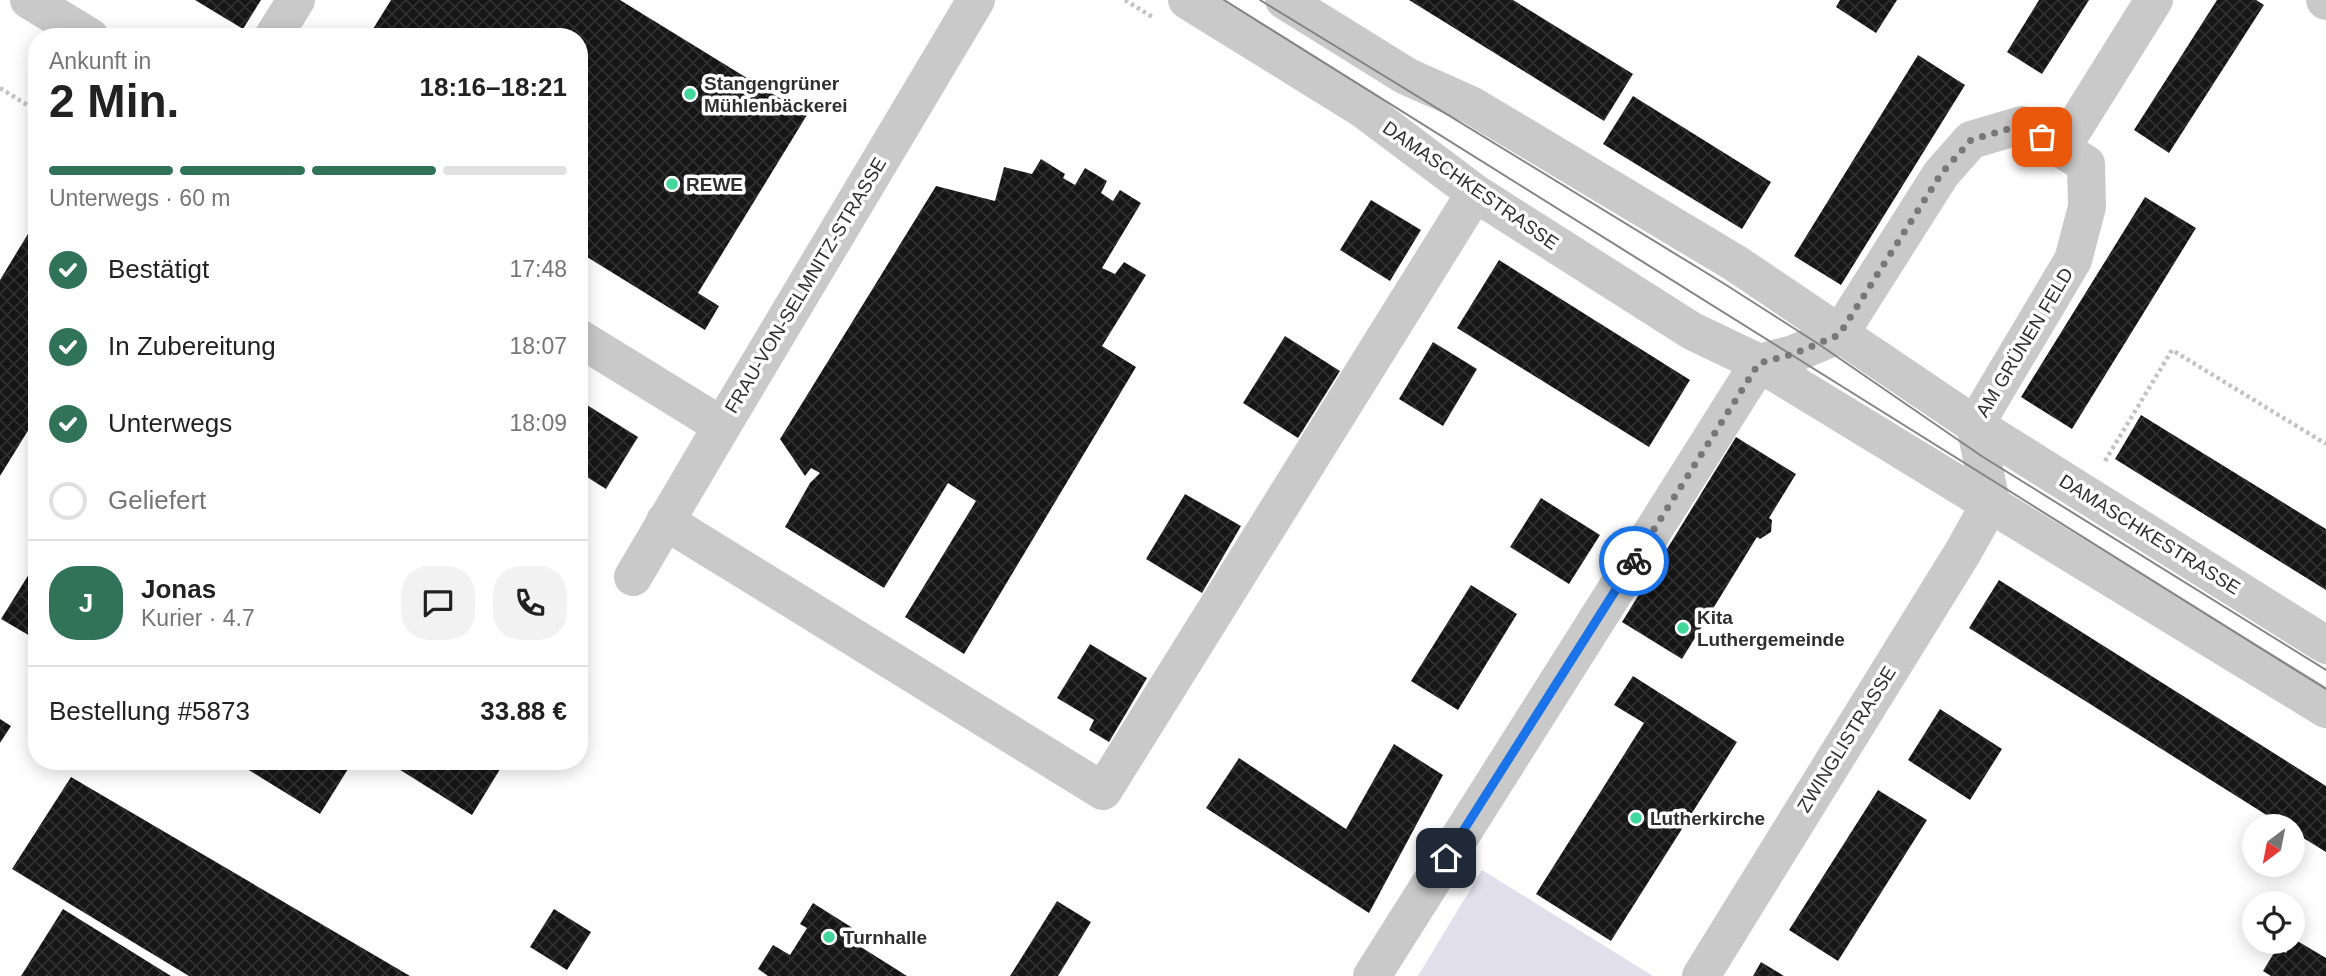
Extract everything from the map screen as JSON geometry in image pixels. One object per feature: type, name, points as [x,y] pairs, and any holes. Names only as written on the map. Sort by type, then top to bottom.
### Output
[{"type":"street","points":[[29,0],[75,28]]},
{"type":"street","points":[[279,28],[296,0]]},
{"type":"street","name":"FRAU-VON-SELMNITZ-STRASSE","points":[[588,344],[722,426],[976,0]]},
{"type":"street","name":"DAMASCHKESTRASSE","points":[[1188,0],[1363,109],[1475,193],[1692,331],[1759,363],[1991,502],[2326,709]]},
{"type":"street","name":"DAMASCHKESTRASSE","points":[[1284,0],[1406,76],[1471,105],[1735,263],[1975,425],[2326,645]]},
{"type":"street","points":[[2061,149],[2154,0]]},
{"type":"street","name":"AM GRÜNEN FELD","points":[[1839,335],[1941,174],[1971,140],[2022,125],[2086,163],[2087,206],[2073,260],[1975,425]]},
{"type":"street","points":[[665,520],[1103,791],[1475,193]]},
{"type":"street","points":[[1372,976],[1759,363],[1793,354],[1839,335]]},
{"type":"street","points":[[1975,425],[1991,502]]},
{"type":"street","points":[[633,576],[722,426]]},
{"type":"street","name":"ZWINGLISTRASSE","points":[[1701,976],[1963,552],[1991,502]]},
{"type":"path","points":[[0,88],[28,105]]},
{"type":"path","points":[[2085,494],[2172,350],[2326,444]]},
{"type":"shaded area","points":[[1482,870],[1653,976],[1418,976]]},
{"type":"building","points":[[195,0],[261,0],[241,28]]},
{"type":"building","name":"REWE","points":[[391,0],[620,0],[807,115],[698,293],[719,306],[705,330],[588,258],[588,28],[374,28]]},
{"type":"building","points":[[1409,0],[1513,0],[1633,74],[1604,121]]},
{"type":"building","points":[[1840,0],[1897,0],[1876,33],[1836,7]]},
{"type":"building","points":[[2039,0],[2089,0],[2042,74],[2007,52]]},
{"type":"building","points":[[2217,0],[2256,0],[2264,5],[2169,153],[2134,130]]},
{"type":"building","points":[[1918,55],[1965,85],[1841,285],[1794,256]]},
{"type":"building","points":[[1633,96],[1771,182],[1742,229],[1603,144]]},
{"type":"building","points":[[1041,159],[1065,174],[1063,178],[1075,185],[1085,168],[1107,181],[1101,193],[1113,201],[1120,190],[1141,203],[1102,268],[1115,274],[1124,262],[1146,275],[1102,346],[1136,367],[964,654],[905,617],[976,501],[948,483],[884,588],[785,527],[810,483],[820,473],[811,468],[805,476],[780,439],[936,186],[995,201],[1004,167],[1032,174]]},
{"type":"building","points":[[2145,197],[2196,228],[2072,429],[2021,397]]},
{"type":"building","points":[[1371,200],[1421,230],[1390,281],[1340,250]]},
{"type":"building","points":[[28,234],[28,431],[0,476],[0,280]]},
{"type":"building","points":[[1499,260],[1690,380],[1649,447],[1457,328]]},
{"type":"building","points":[[1285,336],[1340,371],[1298,438],[1243,403]]},
{"type":"building","points":[[1433,342],[1477,369],[1443,426],[1399,399]]},
{"type":"building","points":[[588,406],[638,437],[606,489],[588,478]]},
{"type":"building","points":[[2141,415],[2326,529],[2326,590],[2115,459]]},
{"type":"building","points":[[1736,437],[1796,474],[1769,518],[1772,520],[1771,532],[1760,539],[1757,537],[1682,659],[1622,622]]},
{"type":"building","points":[[1185,494],[1241,526],[1202,593],[1146,559]]},
{"type":"building","points":[[1541,498],[1600,535],[1569,584],[1510,547]]},
{"type":"building","points":[[28,576],[28,635],[1,619]]},
{"type":"building","points":[[1999,580],[2326,786],[2326,852],[2305,839],[2305,814],[2265,814],[1969,628]]},
{"type":"building","points":[[1471,585],[1517,614],[1458,710],[1411,681]]},
{"type":"building","points":[[1090,644],[1147,678],[1109,742],[1089,730],[1094,720],[1057,698]]},
{"type":"building","name":"Lutherkirche","points":[[1633,676],[1737,742],[1611,941],[1536,894],[1644,723],[1614,705]]},
{"type":"building","points":[[1940,709],[2002,749],[1970,800],[1908,760]]},
{"type":"building","points":[[0,719],[11,726],[0,743]]},
{"type":"building","points":[[1394,744],[1443,775],[1369,913],[1206,808],[1239,758],[1346,829]]},
{"type":"building","points":[[249,770],[347,770],[320,814]]},
{"type":"building","points":[[400,770],[500,770],[472,815]]},
{"type":"building","points":[[71,777],[410,976],[189,976],[12,869]]},
{"type":"building","points":[[1878,790],[1927,820],[1838,961],[1789,930]]},
{"type":"building","points":[[1057,901],[1091,922],[1058,976],[1010,976]]},
{"type":"building","name":"Turnhalle","points":[[813,903],[859,932],[853,942],[907,976],[768,976],[758,969],[773,945],[790,955],[807,928],[800,924]]},
{"type":"building","points":[[63,909],[171,976],[21,976]]},
{"type":"building","points":[[554,909],[591,932],[567,970],[530,947]]},
{"type":"building","points":[[2305,946],[2326,958],[2326,976],[2271,976],[2263,971],[2273,954],[2305,954]]},
{"type":"building","points":[[1761,962],[1784,976],[1753,976]]},
{"type":"tram line","points":[[1224,0],[2326,689]]},
{"type":"tram line","points":[[1260,0],[1723,283],[1817,343],[1983,457],[2326,670]]},
{"type":"way so far","points":[[1634,561],[1759,363],[1793,354],[1839,335],[1941,174],[1971,140],[2022,125],[2042,137]]},
{"type":"place","name":"Stangengrüner Mühlenbäckerei","points":[[690,94]]},
{"type":"place","name":"REWE","points":[[672,184]]},
{"type":"place","name":"Kita Luthergemeinde","points":[[1683,628]]},
{"type":"place","name":"Lutherkirche","points":[[1636,818]]},
{"type":"place","name":"Turnhalle","points":[[829,937]]},
{"type":"route","points":[[1446,858],[1634,561]]}]
